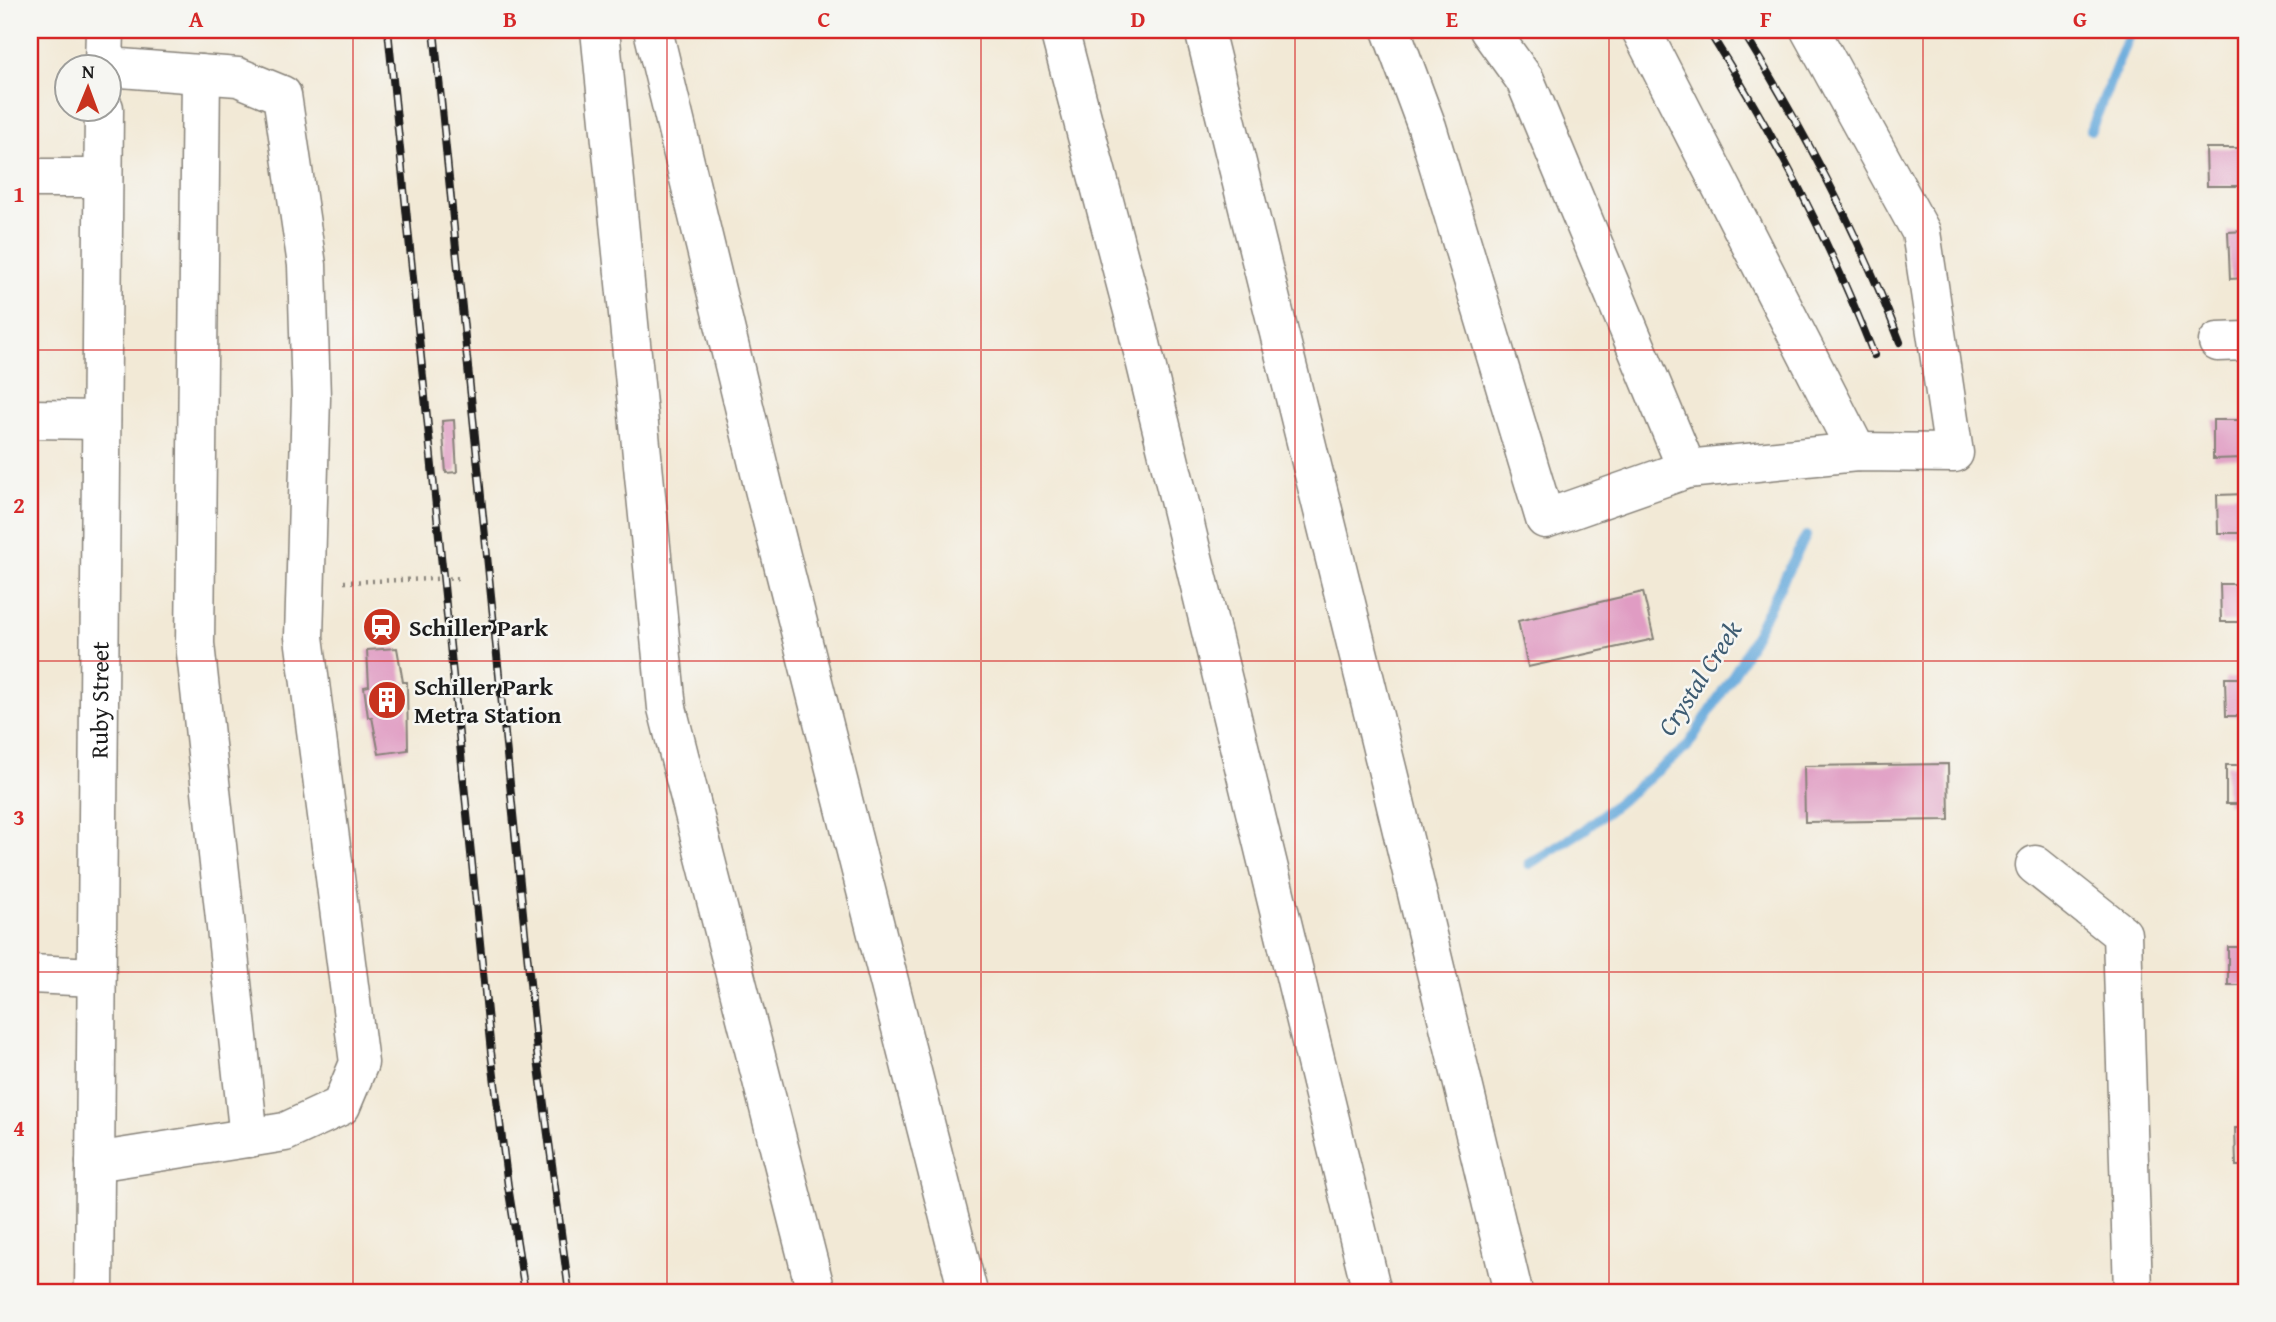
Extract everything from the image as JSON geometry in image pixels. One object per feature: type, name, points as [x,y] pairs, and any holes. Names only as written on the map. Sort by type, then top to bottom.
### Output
[{"type":"street","points":[[104,30],[105,52]]},
{"type":"street","points":[[600,30],[667,708],[816,1292]]},
{"type":"street","points":[[653,30],[767,502],[968,1292]]},
{"type":"street","points":[[1059,30],[1134,314],[1372,1292]]},
{"type":"street","points":[[1204,30],[1513,1292]]},
{"type":"street","points":[[1391,30],[1427,127],[1545,519],[1687,469],[1857,452],[1954,453],[1921,232],[1810,30]]},
{"type":"street","points":[[1489,30],[1525,80],[1687,469]]},
{"type":"street","points":[[1641,30],[1857,452]]},
{"type":"street","points":[[95,1162],[285,1132],[341,1106],[359,1063],[304,637],[311,398],[307,265],[282,95],[238,77],[122,68]]},
{"type":"street","points":[[201,74],[195,644],[248,1138]]},
{"type":"street","name":"Ruby Street","points":[[94,1292],[104,122]]},
{"type":"street","points":[[30,178],[103,178]]},
{"type":"street","points":[[30,419],[101,420]]},
{"type":"street","points":[[2035,864],[2122,934],[2133,1292]]},
{"type":"street","points":[[30,974],[96,977]]},
{"type":"path","points":[[305,584],[462,578]]},
{"type":"building","points":[[2206,148],[2246,148],[2246,186],[2207,186]]},
{"type":"building","points":[[2246,231],[2246,278],[2230,279],[2228,232]]},
{"type":"building","points":[[454,420],[457,472],[446,473],[442,421]]},
{"type":"building","points":[[2213,420],[2246,420],[2246,458],[2213,459]]},
{"type":"building","points":[[2246,494],[2246,533],[2218,533],[2217,495]]},
{"type":"building","points":[[2220,584],[2246,584],[2246,622],[2221,622]]},
{"type":"building","points":[[1643,592],[1654,639],[1528,667],[1518,621]]},
{"type":"building","name":"Schiller Park Metra Station","points":[[397,648],[403,682],[407,682],[408,750],[379,754],[372,717],[368,717],[364,687],[369,686],[367,650]]},
{"type":"building","points":[[2225,678],[2246,678],[2246,716],[2226,716]]},
{"type":"building","points":[[1948,764],[1949,820],[1805,822],[1804,766]]},
{"type":"building","points":[[2226,765],[2246,765],[2246,804],[2226,804]]},
{"type":"building","points":[[2228,947],[2246,947],[2246,985],[2228,985]]},
{"type":"building","points":[[2235,1128],[2246,1128],[2246,1166],[2236,1166]]},
{"type":"waterway","name":"Crystal Creek","points":[[2091,130],[2131,30]]},
{"type":"waterway","name":"Crystal Creek","points":[[1529,864],[1584,830],[1687,747],[1740,664],[1806,536]]},
{"type":"railway","points":[[388,30],[491,1052],[525,1292]]},
{"type":"railway","points":[[434,30],[537,1052],[569,1292]]},
{"type":"railway","points":[[1708,30],[1756,109],[1799,188],[1838,269],[1874,355]]},
{"type":"railway","points":[[1742,30],[1787,105],[1848,221],[1900,342]]},
{"type":"place","name":"Schiller Park","points":[[382,627]]},
{"type":"place","name":"Schiller Park Metra Station","points":[[387,700]]}]
